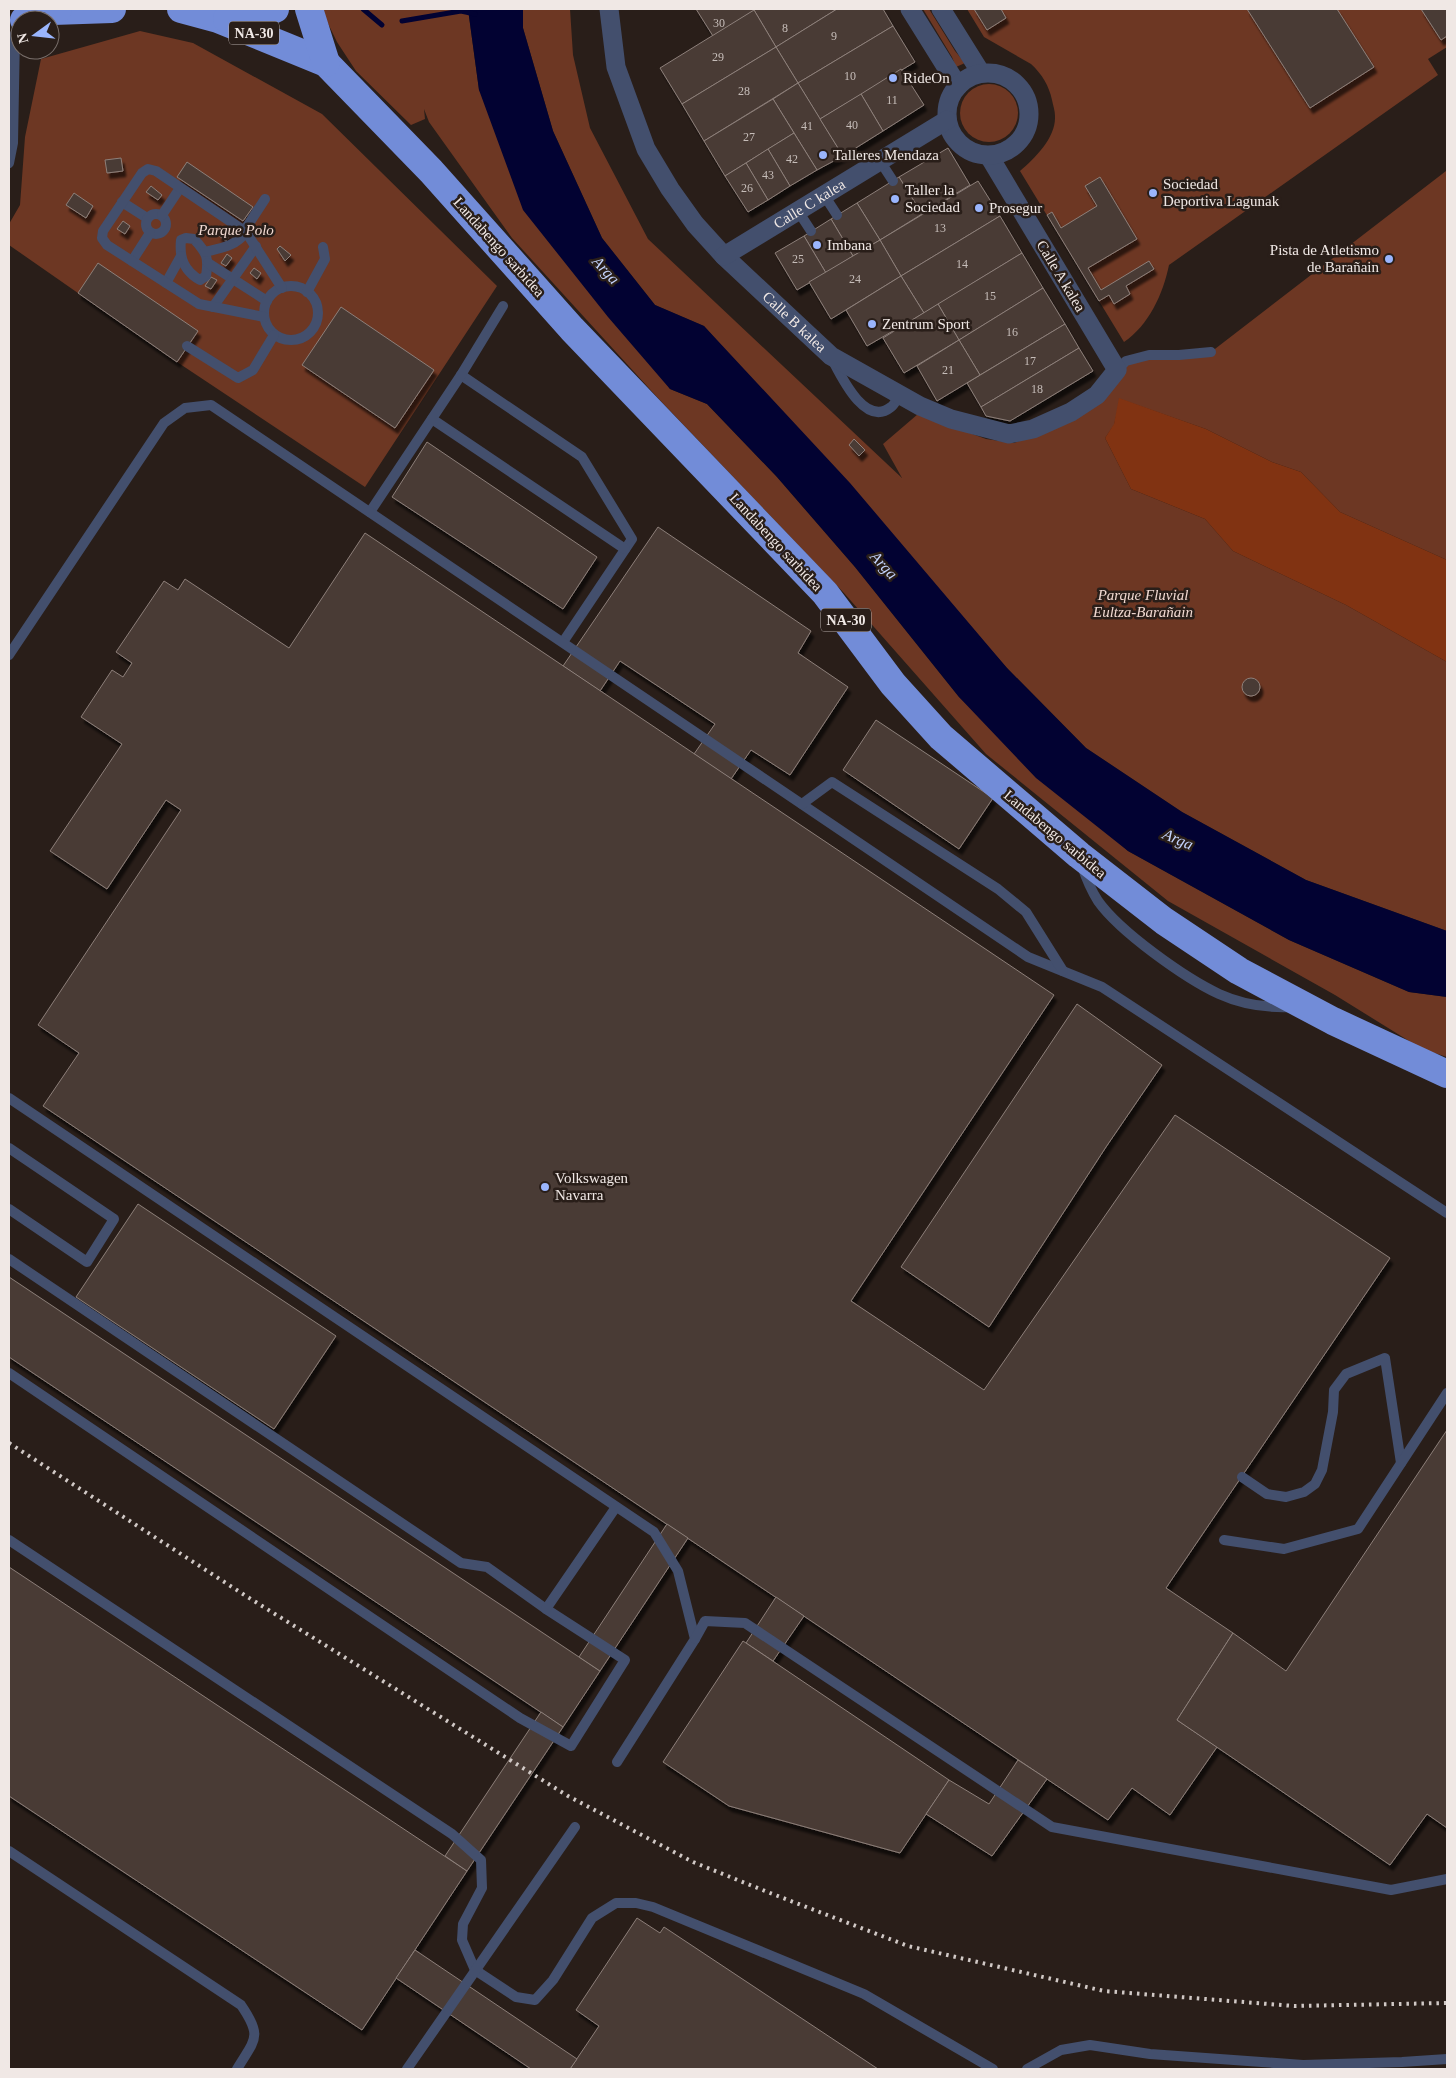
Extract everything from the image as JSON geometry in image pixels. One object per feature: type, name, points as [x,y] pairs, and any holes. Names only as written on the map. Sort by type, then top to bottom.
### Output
[{"type":"highway","name":"Landabengo sarbidea","points":[[181,9],[252,19],[275,9]]},
{"type":"highway","name":"Landabengo sarbidea","points":[[309,9],[326,63]]},
{"type":"highway","points":[[60,14],[104,10]]},
{"type":"highway","name":"Landabengo sarbidea","points":[[211,14],[326,63],[431,171],[572,329],[825,593],[893,684],[941,737],[1079,855],[1164,921],[1231,965],[1332,1021],[1447,1074]]},
{"type":"street","name":"Calle B kalea","points":[[609,9],[616,67],[646,149],[670,189],[695,224],[724,256],[830,356],[920,406],[951,419],[1009,434],[1033,429],[1070,412],[1098,395],[1118,370]]},
{"type":"street","points":[[910,9],[958,86]]},
{"type":"street","points":[[941,9],[981,73]]},
{"type":"street","points":[[981,73],[994,73],[1007,78],[1018,86],[1025,97],[1029,110],[1028,124],[1023,136],[1014,146],[1002,153],[989,156],[972,152],[957,142],[947,120],[949,101],[958,86],[969,78],[981,73]]},
{"type":"street","name":"Calle C kalea","points":[[724,256],[947,120]]},
{"type":"street","name":"Calle A kalea","points":[[989,156],[1118,370]]},
{"type":"lane","points":[[9,162],[13,143],[15,60]]},
{"type":"lane","points":[[880,161],[893,181]]},
{"type":"lane","points":[[264,316],[199,304],[107,245],[102,238],[103,231],[142,173],[148,169],[156,171],[245,232],[282,288]]},
{"type":"lane","points":[[162,215],[180,188]]},
{"type":"lane","points":[[824,195],[837,215]]},
{"type":"lane","points":[[205,252],[220,249],[239,241],[265,199]]},
{"type":"lane","points":[[122,202],[147,218]]},
{"type":"lane","points":[[798,211],[811,231]]},
{"type":"lane","points":[[154,213],[162,215],[166,222],[165,229],[159,234],[150,233],[146,226],[147,218],[154,213]]},
{"type":"lane","points":[[165,229],[181,240],[194,240],[205,252],[208,263],[206,276],[200,280],[191,275],[181,261],[181,240]]},
{"type":"lane","points":[[132,261],[150,233]]},
{"type":"lane","points":[[213,307],[256,246]]},
{"type":"lane","points":[[307,292],[325,259],[323,247]]},
{"type":"lane","points":[[166,283],[182,254]]},
{"type":"lane","points":[[208,263],[268,301]]},
{"type":"lane","points":[[298,287],[307,292],[317,308],[314,328],[306,336],[295,340],[284,340],[274,335],[267,327],[264,316],[265,306],[270,296],[282,288],[298,287]]},
{"type":"lane","points":[[370,512],[461,376],[503,306]]},
{"type":"lane","points":[[187,346],[238,378],[253,370],[274,335]]},
{"type":"lane","points":[[1118,370],[1126,361],[1149,355],[1211,352]]},
{"type":"lane","points":[[830,356],[857,400],[869,410],[879,412],[890,408],[900,395]]},
{"type":"lane","points":[[461,376],[582,456],[632,539],[563,642]]},
{"type":"lane","points":[[9,655],[164,423],[185,408],[211,405],[1028,957],[1102,986],[1447,1213]]},
{"type":"lane","points":[[432,420],[625,549]]},
{"type":"lane","points":[[802,804],[832,782],[998,889],[1026,912],[1063,971]]},
{"type":"lane","points":[[9,1098],[654,1532],[678,1571],[696,1639]]},
{"type":"lane","points":[[9,1148],[114,1219],[88,1262],[9,1209]]},
{"type":"lane","points":[[9,1259],[461,1563],[487,1567],[546,1609],[625,1660],[571,1746],[520,1718],[9,1373]]},
{"type":"lane","points":[[1242,1477],[1267,1494],[1286,1498],[1304,1492],[1315,1484],[1322,1470],[1333,1412],[1334,1390],[1346,1374],[1385,1358],[1401,1463]]},
{"type":"lane","points":[[1224,1540],[1284,1549],[1358,1529],[1447,1393]]},
{"type":"lane","points":[[546,1609],[616,1507]]},
{"type":"lane","points":[[9,1540],[452,1834],[481,1860],[482,1888],[463,1924],[462,1940],[475,1970],[516,1997],[535,2000],[553,1980],[592,1918],[616,1903],[636,1903],[654,1907],[864,1994],[993,2069]]},
{"type":"lane","points":[[617,1762],[696,1639],[705,1621],[745,1623],[1052,1827],[1391,1890],[1447,1879]]},
{"type":"lane","points":[[407,2069],[575,1827]]},
{"type":"lane","points":[[9,1851],[241,2005],[254,2024],[255,2040],[237,2069]]},
{"type":"lane","points":[[1026,2069],[1061,2050],[1090,2045],[1150,2054],[1303,2065],[1402,2062],[1447,2058]]},
{"type":"green space","points":[[321,9],[468,9],[479,90],[670,389],[707,404],[777,477],[855,567],[959,697],[1128,851],[1289,940],[1409,992],[1447,997],[1447,1057],[1422,1049],[1335,995],[1168,901],[986,754],[844,593],[657,397],[512,238],[429,122],[424,109],[425,119],[411,125],[356,71],[337,42]]},
{"type":"green space","name":"Parque Fluvial Eultza-Barañain","points":[[523,9],[570,9],[573,55],[590,128],[648,239],[902,478],[883,444],[918,414],[986,439],[1014,443],[1071,421],[1118,370],[1149,355],[1211,352],[1446,171],[1447,560],[1340,512],[1301,472],[1272,462],[1206,429],[1120,399],[1114,425],[1105,438],[1131,489],[1205,519],[1233,551],[1346,605],[1447,662],[1447,931],[1306,880],[1182,812],[1086,748],[1007,668],[704,326],[655,305],[602,238],[553,131],[523,28]]},
{"type":"green space","points":[[923,9],[929,9],[955,51],[965,63],[956,67]]},
{"type":"green space","name":"Sociedad Deportiva Lagunak","points":[[967,9],[1447,9],[1447,47],[1428,59],[1438,75],[1169,265],[1163,287],[1154,308],[1141,327],[1124,342],[1020,171],[1044,147],[1052,132],[1055,114],[1047,85],[1031,64],[984,37]]},
{"type":"green space","name":"Parque Polo","points":[[140,31],[193,43],[322,114],[497,286],[365,487],[177,362],[9,245],[9,224],[20,205],[25,137],[41,60],[60,60],[60,54]]},
{"type":"green space","points":[[989,84],[1000,86],[1013,97],[1018,113],[1016,124],[1005,137],[989,142],[978,140],[965,129],[960,113],[962,102],[973,89]]},
{"type":"shaded area","points":[[1119,398],[1206,429],[1272,462],[1301,472],[1340,512],[1447,560],[1447,662],[1346,605],[1233,551],[1205,519],[1131,489],[1105,438],[1114,424]]},
{"type":"water","name":"Arga","points":[[468,9],[523,9],[523,28],[553,131],[602,238],[655,305],[704,326],[850,483],[1007,668],[1086,748],[1182,812],[1306,880],[1447,931],[1447,997],[1409,992],[1289,940],[1128,851],[1036,778],[959,697],[855,567],[777,477],[707,404],[670,389],[608,317],[523,210],[479,90]]},
{"type":"building","points":[[696,9],[757,9],[713,36]]},
{"type":"building","points":[[837,9],[776,47],[754,10]]},
{"type":"building","points":[[837,9],[883,9],[893,26],[798,83],[776,47]]},
{"type":"building","points":[[974,9],[1001,9],[1006,18],[987,30]]},
{"type":"building","points":[[1247,9],[1337,9],[1374,67],[1310,108]]},
{"type":"building","points":[[1421,9],[1447,9],[1447,36],[1441,40]]},
{"type":"building","points":[[754,10],[776,47],[682,104],[660,68]]},
{"type":"building","points":[[893,26],[915,62],[820,119],[798,83]]},
{"type":"building","points":[[776,47],[798,83],[704,141],[682,104]]},
{"type":"building","points":[[901,69],[924,105],[883,131],[861,94]]},
{"type":"building","points":[[798,83],[843,156],[817,170],[773,99]]},
{"type":"building","points":[[861,94],[883,131],[843,156],[820,119]]},
{"type":"building","points":[[773,99],[794,133],[725,176],[704,141]]},
{"type":"building","points":[[794,133],[817,170],[790,186],[768,149]]},
{"type":"building","points":[[948,148],[970,185],[922,214],[899,177]]},
{"type":"building","points":[[768,149],[790,186],[768,200],[746,163]]},
{"type":"building","points":[[121,158],[123,171],[107,173],[105,160]]},
{"type":"building","points":[[187,162],[253,207],[243,221],[177,177]]},
{"type":"building","points":[[746,163],[768,200],[748,212],[725,176]]},
{"type":"building","points":[[899,177],[922,214],[880,240],[857,203]]},
{"type":"building","points":[[1100,177],[1137,239],[1088,268],[1101,290],[1149,261],[1154,269],[1126,286],[1130,294],[1114,304],[1109,295],[1099,301],[1047,215],[1052,212],[1061,228],[1097,206],[1085,186]]},
{"type":"building","points":[[978,181],[1000,216],[901,276],[880,240]]},
{"type":"building","points":[[151,186],[162,195],[158,200],[146,192]]},
{"type":"building","points":[[74,193],[93,206],[86,218],[66,205]]},
{"type":"building","points":[[857,203],[880,240],[853,256],[831,219]]},
{"type":"building","points":[[1000,216],[1022,253],[924,313],[901,276]]},
{"type":"building","points":[[831,219],[853,256],[826,273],[804,236]]},
{"type":"building","points":[[123,221],[130,226],[125,234],[117,229]]},
{"type":"building","points":[[223,229],[231,234],[226,241],[218,235]]},
{"type":"building","points":[[804,236],[826,273],[797,290],[775,253]]},
{"type":"building","points":[[880,240],[901,276],[831,319],[809,282]]},
{"type":"building","points":[[280,246],[291,255],[285,261],[277,249]]},
{"type":"building","points":[[1022,253],[1043,288],[959,340],[938,304]]},
{"type":"building","points":[[227,254],[232,258],[226,266],[221,263]]},
{"type":"building","points":[[98,263],[198,331],[177,362],[78,293]]},
{"type":"building","points":[[254,268],[261,273],[257,279],[250,273]]},
{"type":"building","points":[[901,276],[924,313],[867,346],[846,310]]},
{"type":"building","points":[[211,277],[217,280],[211,289],[205,286]]},
{"type":"building","points":[[1043,288],[1065,324],[980,375],[959,340]]},
{"type":"building","points":[[938,304],[959,340],[904,373],[883,338]]},
{"type":"building","points":[[341,307],[434,370],[395,428],[302,365]]},
{"type":"building","points":[[1065,324],[1079,348],[981,407],[967,383]]},
{"type":"building","points":[[959,340],[980,375],[937,401],[917,366]]},
{"type":"building","points":[[1079,348],[1093,371],[1010,421],[986,416],[981,407]]},
{"type":"building","points":[[854,439],[865,450],[859,456],[849,445]]},
{"type":"building","points":[[427,442],[597,557],[563,609],[392,497]]},
{"type":"building","points":[[658,527],[811,631],[798,653],[848,687],[790,775],[751,750],[731,779],[694,754],[715,724],[620,661],[600,691],[563,666]]},
{"type":"building","name":"Volkswagen Navarra","points":[[365,533],[1054,995],[851,1301],[984,1390],[1175,1115],[1390,1258],[1166,1588],[1233,1633],[1177,1720],[1217,1747],[1170,1815],[1132,1788],[1108,1820],[43,1106],[79,1053],[38,1025],[181,810],[166,800],[107,889],[50,851],[122,744],[81,717],[112,670],[123,677],[132,663],[116,652],[164,581],[178,590],[185,579],[289,648]]},
{"type":"building","points":[[1247,678],[1255,678],[1260,683],[1258,694],[1247,696],[1242,691],[1242,683]]},
{"type":"building","points":[[876,720],[993,798],[959,849],[843,770]]},
{"type":"building","points":[[1077,1004],[1162,1065],[1106,1147],[989,1327],[901,1267]]},
{"type":"building","points":[[138,1204],[336,1336],[274,1429],[76,1297]]},
{"type":"building","points":[[9,1277],[600,1671],[563,1727],[9,1357]]},
{"type":"building","points":[[1447,1430],[1447,1828],[1427,1814],[1390,1865],[1177,1720],[1233,1633],[1286,1671]]},
{"type":"building","points":[[667,1524],[688,1538],[600,1671],[579,1657]]},
{"type":"building","points":[[9,1567],[467,1871],[362,2030],[9,1796]]},
{"type":"building","points":[[776,1597],[804,1616],[773,1661],[746,1643]]},
{"type":"building","points":[[743,1641],[949,1780],[900,1853],[729,1806],[663,1762]]},
{"type":"building","points":[[541,1712],[563,1727],[467,1871],[445,1856]]},
{"type":"building","points":[[1018,1760],[1047,1779],[992,1856],[926,1814],[949,1780],[989,1804]]},
{"type":"building","points":[[637,1918],[660,1933],[664,1927],[878,2069],[570,2069],[599,2026],[576,2010]]},
{"type":"building","points":[[415,1950],[577,2059],[570,2069],[531,2069],[396,1978]]},
{"type":"waterway","points":[[363,9],[382,25]]},
{"type":"waterway","points":[[402,21],[461,11],[475,14]]},
{"type":"railway","points":[[9,1443],[246,1596],[568,1796],[693,1862],[770,1893],[908,1946],[1104,1991],[1294,2006],[1447,2003]]},
{"type":"place","name":"RideOn","points":[[893,78]]},
{"type":"place","name":"Talleres Mendaza","points":[[823,155]]},
{"type":"place","name":"Sociedad Deportiva Lagunak","points":[[1153,193]]},
{"type":"place","name":"Taller la Sociedad","points":[[895,199]]},
{"type":"place","name":"Prosegur","points":[[979,208]]},
{"type":"place","name":"Imbana","points":[[817,245]]},
{"type":"place","name":"Pista de Atletismo de Barañain","points":[[1389,259]]},
{"type":"place","name":"Zentrum Sport","points":[[872,324]]},
{"type":"place","name":"Volkswagen Navarra","points":[[545,1187]]}]
